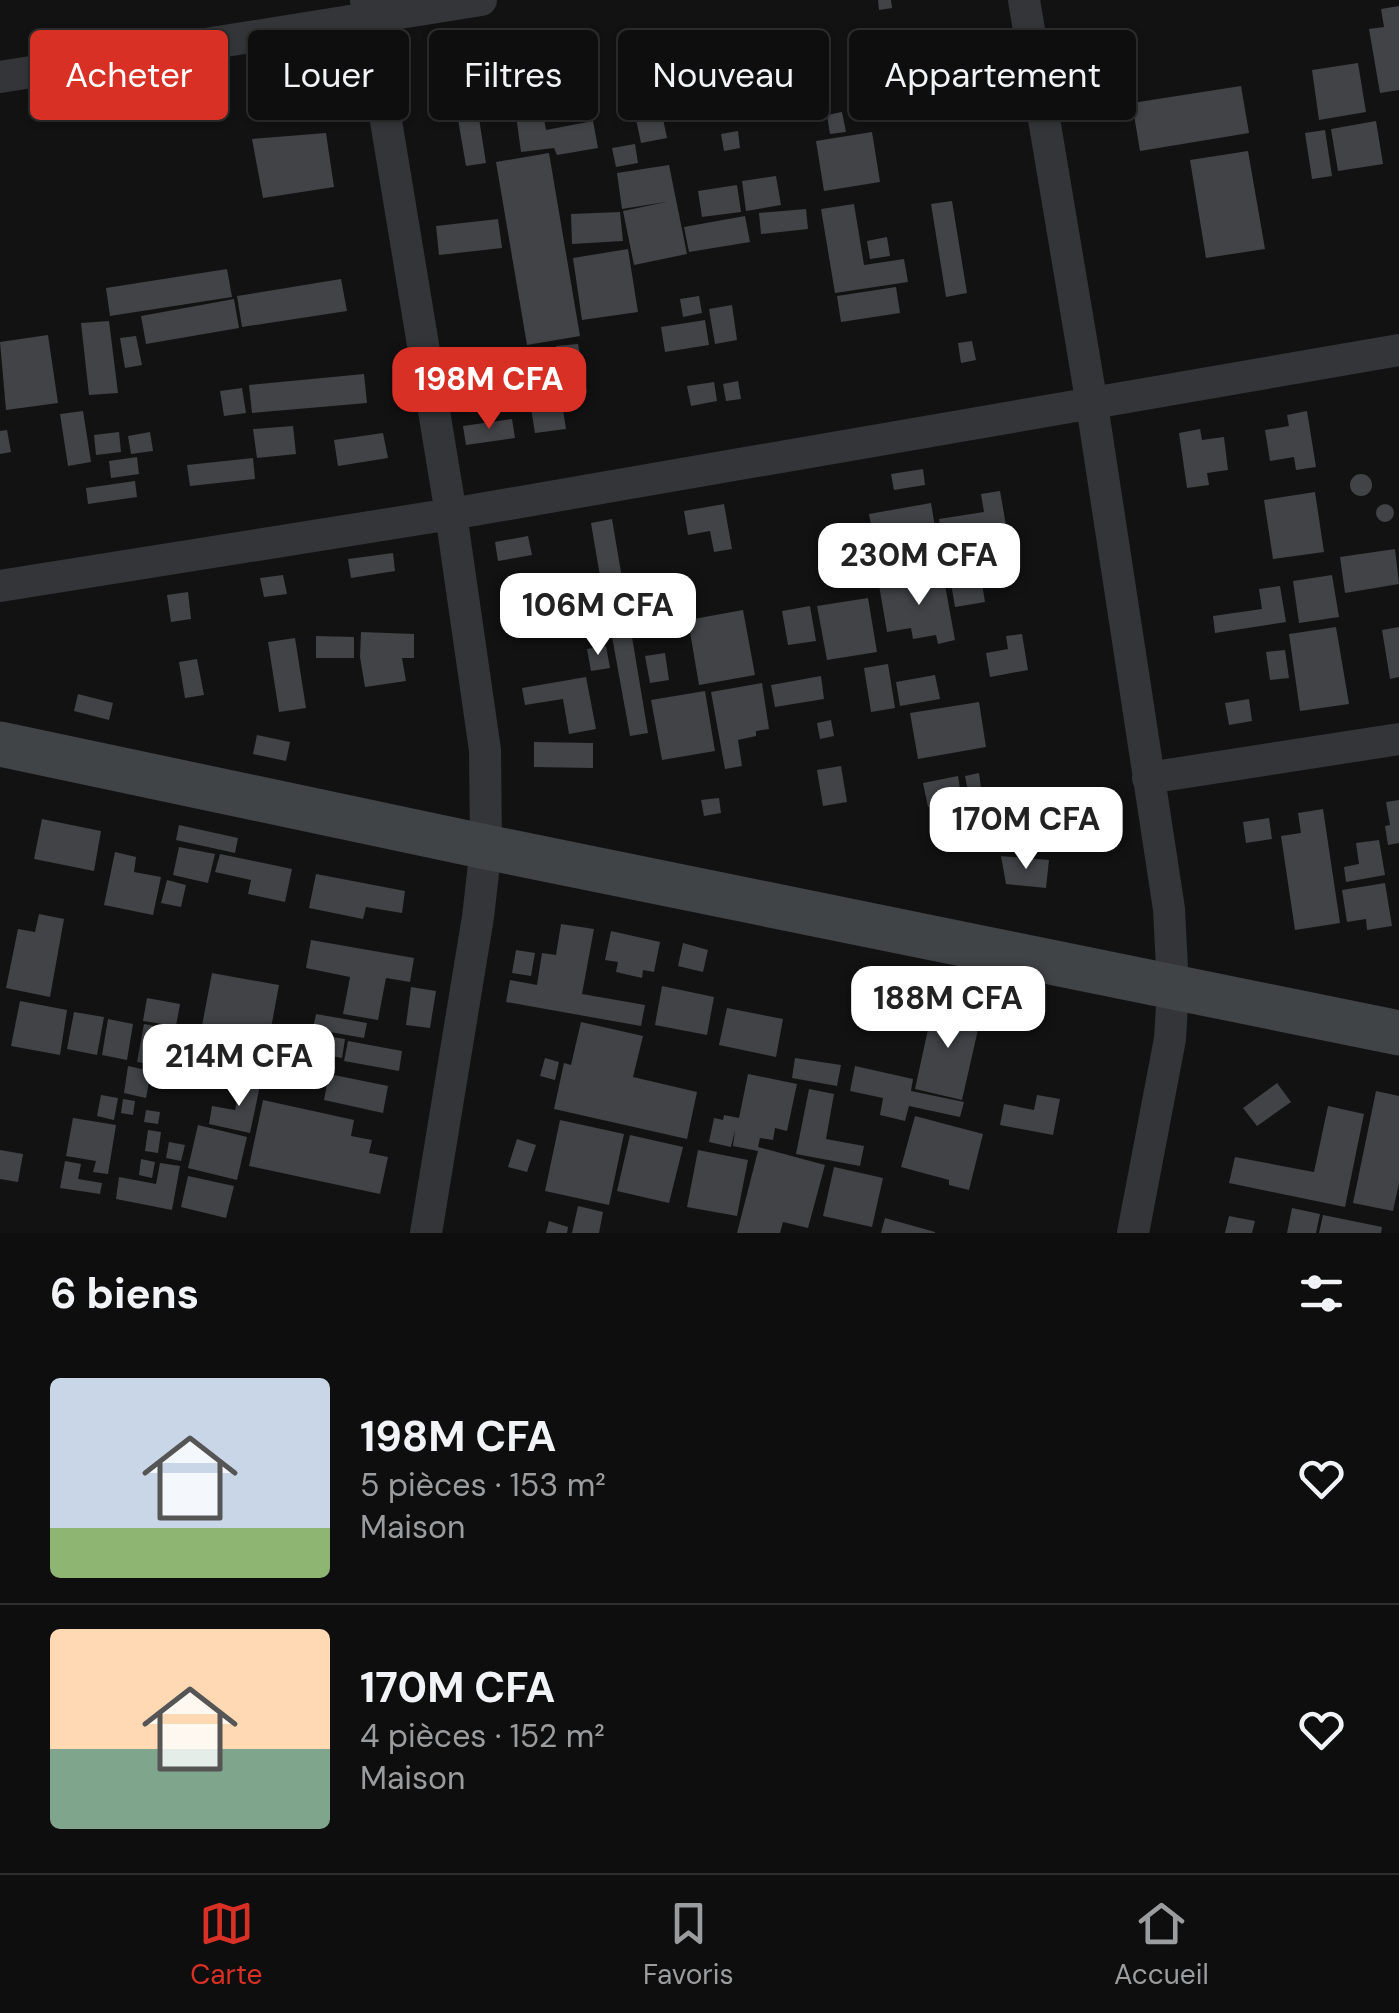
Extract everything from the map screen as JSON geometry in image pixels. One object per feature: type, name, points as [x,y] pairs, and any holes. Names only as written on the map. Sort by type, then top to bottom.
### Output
[{"type":"street","points":[[0,77],[367,9],[481,0]]},
{"type":"street","points":[[1024,0],[1092,405],[1168,909],[1170,1038],[1133,1233]]},
{"type":"street","points":[[367,9],[486,750],[486,847],[478,917],[426,1233]]},
{"type":"street","points":[[0,586],[451,514],[1399,350]]},
{"type":"street","points":[[1148,778],[1399,739]]},
{"type":"street","points":[[0,744],[1399,1033]]},
{"type":"building","points":[[878,0],[891,0],[892,8],[879,10]]},
{"type":"building","points":[[1399,6],[1399,90],[1380,93],[1369,29],[1384,27],[1381,9]]},
{"type":"building","points":[[1358,63],[1366,112],[1319,120],[1312,70]]},
{"type":"building","points":[[1241,86],[1249,133],[1140,151],[1136,102]]},
{"type":"building","points":[[842,112],[846,132],[830,134],[829,115]]},
{"type":"building","points":[[458,120],[479,120],[486,163],[466,166]]},
{"type":"building","points":[[517,120],[544,120],[546,130],[593,121],[598,148],[557,155],[554,148],[521,152]]},
{"type":"building","points":[[636,120],[663,120],[667,138],[641,143]]},
{"type":"building","points":[[1376,121],[1383,164],[1338,171],[1331,129]]},
{"type":"building","points":[[1325,130],[1332,176],[1312,179],[1305,133]]},
{"type":"building","points":[[738,131],[740,148],[724,151],[721,134]]},
{"type":"building","points":[[872,132],[880,182],[824,191],[816,141]]},
{"type":"building","points":[[326,133],[334,187],[263,198],[252,139]]},
{"type":"building","points":[[635,144],[638,163],[616,167],[612,148]]},
{"type":"building","points":[[1248,151],[1265,249],[1206,258],[1190,160]]},
{"type":"building","points":[[549,153],[580,336],[527,345],[496,162]]},
{"type":"building","points":[[669,165],[687,254],[634,265],[623,211],[666,202],[622,209],[617,173]]},
{"type":"building","points":[[776,176],[781,205],[746,211],[742,181]]},
{"type":"building","points":[[737,185],[741,212],[702,217],[698,191]]},
{"type":"building","points":[[952,201],[967,293],[946,297],[931,204]]},
{"type":"building","points":[[854,204],[864,265],[904,259],[908,282],[835,293],[821,209]]},
{"type":"building","points":[[806,209],[808,229],[761,234],[759,213]]},
{"type":"building","points":[[620,212],[623,241],[572,244],[571,214]]},
{"type":"building","points":[[745,216],[750,242],[689,252],[684,227]]},
{"type":"building","points":[[498,219],[502,248],[439,255],[436,226]]},
{"type":"building","points":[[887,237],[890,256],[870,259],[867,241]]},
{"type":"building","points":[[628,249],[638,312],[582,320],[573,258]]},
{"type":"building","points":[[227,269],[232,297],[110,316],[106,288]]},
{"type":"building","points":[[341,279],[347,311],[242,327],[237,296]]},
{"type":"building","points":[[896,287],[900,313],[841,322],[837,296]]},
{"type":"building","points":[[699,296],[702,313],[683,317],[680,299]]},
{"type":"building","points":[[234,299],[239,328],[146,344],[141,316]]},
{"type":"building","points":[[732,305],[737,340],[715,344],[709,309]]},
{"type":"building","points":[[705,320],[709,345],[665,352],[661,327]]},
{"type":"building","points":[[109,321],[118,393],[89,395],[81,323]]},
{"type":"building","points":[[48,335],[58,403],[6,410],[0,342]]},
{"type":"building","points":[[136,336],[142,365],[125,368],[120,338]]},
{"type":"building","points":[[972,341],[976,360],[961,363],[958,343]]},
{"type":"building","points":[[578,344],[587,393],[564,397],[556,346]]},
{"type":"building","points":[[549,350],[555,391],[530,395],[524,353]]},
{"type":"building","points":[[364,374],[367,403],[252,413],[249,385]]},
{"type":"building","points":[[738,381],[741,399],[726,401],[723,384]]},
{"type":"building","points":[[714,382],[717,401],[691,406],[687,386]]},
{"type":"building","points":[[242,388],[246,413],[224,416],[220,391]]},
{"type":"building","points":[[562,403],[566,429],[535,433],[531,408]]},
{"type":"building","points":[[83,411],[91,462],[68,466],[60,414]]},
{"type":"building","points":[[1307,411],[1316,467],[1296,470],[1294,457],[1270,461],[1265,430],[1289,426],[1287,415]]},
{"type":"building","points":[[512,419],[515,438],[466,445],[463,426]]},
{"type":"building","points":[[293,426],[296,454],[257,458],[253,429]]},
{"type":"building","points":[[1200,429],[1202,440],[1224,437],[1228,470],[1207,473],[1209,485],[1187,488],[1179,433]]},
{"type":"building","points":[[7,430],[11,452],[0,454],[0,431]]},
{"type":"building","points":[[119,432],[121,452],[96,455],[94,435]]},
{"type":"building","points":[[150,432],[153,451],[131,454],[128,436]]},
{"type":"building","points":[[383,433],[388,458],[338,466],[334,440]]},
{"type":"building","points":[[137,457],[139,474],[111,478],[109,461]]},
{"type":"building","points":[[253,458],[255,479],[190,486],[187,465]]},
{"type":"building","points":[[923,469],[925,485],[894,490],[891,474]]},
{"type":"building","points":[[1357,474],[1365,474],[1372,485],[1365,496],[1357,496],[1350,489],[1350,481]]},
{"type":"building","points":[[135,481],[137,497],[88,504],[86,488]]},
{"type":"building","points":[[1000,491],[1011,554],[992,557],[987,531],[942,539],[939,519],[984,512],[981,494]]},
{"type":"building","points":[[1315,492],[1324,552],[1273,559],[1264,500]]},
{"type":"building","points":[[931,503],[939,551],[878,562],[869,514]]},
{"type":"building","points":[[724,504],[732,549],[714,552],[710,531],[688,535],[684,511]]},
{"type":"building","points":[[1385,504],[1394,513],[1385,522],[1376,513]]},
{"type":"building","points":[[612,519],[623,584],[602,588],[591,523]]},
{"type":"building","points":[[528,536],[532,555],[498,561],[495,542]]},
{"type":"building","points":[[1395,549],[1399,584],[1345,593],[1340,557]]},
{"type":"building","points":[[393,553],[395,571],[351,578],[348,559]]},
{"type":"building","points":[[980,572],[985,602],[955,607],[950,577]]},
{"type":"building","points":[[943,574],[955,640],[938,644],[936,635],[913,639],[911,628],[887,632],[879,585]]},
{"type":"building","points":[[283,575],[287,594],[264,597],[260,578]]},
{"type":"building","points":[[1332,575],[1339,617],[1299,623],[1293,581]]},
{"type":"building","points":[[1280,586],[1286,622],[1215,633],[1213,616],[1262,609],[1259,589]]},
{"type":"building","points":[[188,592],[191,619],[171,622],[167,595]]},
{"type":"building","points":[[625,595],[648,733],[630,736],[605,598]]},
{"type":"building","points":[[868,598],[877,652],[827,660],[817,606]]},
{"type":"building","points":[[810,606],[816,641],[788,645],[782,611]]},
{"type":"building","points":[[743,610],[755,675],[699,685],[688,620]]},
{"type":"building","points":[[1336,627],[1349,704],[1300,711],[1289,634]]},
{"type":"building","points":[[1399,627],[1399,677],[1390,679],[1382,630]]},
{"type":"building","points":[[361,632],[414,634],[414,658],[402,658],[406,681],[365,687]]},
{"type":"building","points":[[1022,634],[1028,670],[990,677],[986,653],[1008,649],[1006,636]]},
{"type":"building","points":[[316,636],[354,637],[354,658],[316,658]]},
{"type":"building","points":[[295,638],[306,708],[279,712],[268,642]]},
{"type":"building","points":[[606,646],[610,668],[591,671],[587,649]]},
{"type":"building","points":[[1285,650],[1289,678],[1270,680],[1266,652]]},
{"type":"building","points":[[665,653],[669,680],[650,683],[645,656]]},
{"type":"building","points":[[197,659],[204,695],[185,698],[179,662]]},
{"type":"building","points":[[888,664],[895,708],[871,712],[864,668]]},
{"type":"building","points":[[935,675],[940,699],[900,706],[896,682]]},
{"type":"building","points":[[821,676],[824,699],[775,707],[771,685]]},
{"type":"building","points":[[586,677],[596,729],[569,734],[563,699],[525,705],[522,688]]},
{"type":"building","points":[[762,683],[769,729],[738,740],[742,766],[725,769],[711,692]]},
{"type":"building","points":[[705,691],[715,751],[662,760],[651,700]]},
{"type":"building","points":[[78,694],[113,703],[109,720],[74,711]]},
{"type":"building","points":[[1249,699],[1252,721],[1229,725],[1225,703]]},
{"type":"building","points":[[979,702],[986,747],[918,759],[910,713]]},
{"type":"building","points":[[831,720],[834,736],[820,739],[817,723]]},
{"type":"building","points":[[257,735],[290,742],[286,761],[253,754]]},
{"type":"building","points":[[534,742],[593,743],[593,768],[534,767]]},
{"type":"building","points":[[841,766],[847,802],[823,806],[817,770]]},
{"type":"building","points":[[979,773],[982,795],[969,797],[965,776]]},
{"type":"building","points":[[958,776],[962,801],[928,807],[923,783]]},
{"type":"building","points":[[719,798],[721,813],[704,816],[701,800]]},
{"type":"building","points":[[1053,798],[1061,844],[1023,850],[1015,804]]},
{"type":"building","points":[[1399,800],[1399,843],[1388,845],[1386,802]]},
{"type":"building","points":[[1323,809],[1340,923],[1295,930],[1281,836],[1301,833],[1298,813]]},
{"type":"building","points":[[1269,818],[1272,839],[1246,843],[1243,822]]},
{"type":"building","points":[[42,819],[101,831],[94,871],[34,859]]},
{"type":"building","points":[[179,825],[238,838],[235,853],[176,840]]},
{"type":"building","points":[[1379,840],[1385,875],[1346,882],[1344,867],[1359,864],[1356,843]]},
{"type":"building","points":[[179,847],[215,854],[208,883],[173,875]]},
{"type":"building","points":[[115,852],[136,857],[134,872],[161,877],[153,915],[104,905]]},
{"type":"building","points":[[220,854],[292,869],[285,902],[248,894],[251,880],[215,872]]},
{"type":"building","points":[[1001,856],[1049,860],[1046,888],[1006,884]]},
{"type":"building","points":[[316,874],[405,891],[402,913],[366,907],[363,919],[309,908]]},
{"type":"building","points":[[167,880],[186,885],[181,907],[161,903]]},
{"type":"building","points":[[1385,883],[1392,926],[1367,930],[1366,919],[1347,922],[1342,890]]},
{"type":"building","points":[[39,914],[64,919],[50,997],[6,988],[18,929],[35,932]]},
{"type":"building","points":[[561,924],[594,929],[582,994],[645,1005],[641,1026],[506,1002],[510,980],[537,985],[542,953],[556,955]]},
{"type":"building","points":[[611,931],[660,942],[654,972],[643,970],[642,978],[616,972],[618,962],[605,960]]},
{"type":"building","points":[[311,940],[414,958],[410,982],[386,978],[378,1020],[343,1014],[350,977],[306,968]]},
{"type":"building","points":[[683,943],[708,950],[703,972],[678,966]]},
{"type":"building","points":[[516,950],[535,953],[531,976],[512,973]]},
{"type":"building","points":[[212,973],[279,985],[271,1028],[285,1031],[282,1046],[201,1031]]},
{"type":"building","points":[[662,986],[714,997],[707,1035],[655,1025]]},
{"type":"building","points":[[411,987],[436,991],[430,1028],[406,1025]]},
{"type":"building","points":[[147,998],[180,1004],[176,1026],[143,1021]]},
{"type":"building","points":[[20,1001],[67,1010],[60,1055],[11,1046]]},
{"type":"building","points":[[934,1002],[982,1012],[962,1100],[915,1089]]},
{"type":"building","points":[[727,1008],[783,1019],[776,1057],[719,1045]]},
{"type":"building","points":[[74,1012],[104,1017],[97,1055],[67,1049]]},
{"type":"building","points":[[316,1014],[367,1023],[364,1038],[313,1029]]},
{"type":"building","points":[[108,1019],[133,1024],[127,1060],[102,1055]]},
{"type":"building","points":[[581,1022],[643,1036],[633,1077],[697,1092],[687,1139],[554,1109],[564,1063],[571,1065]]},
{"type":"building","points":[[144,1024],[199,1034],[193,1072],[137,1062]]},
{"type":"building","points":[[290,1030],[345,1039],[342,1058],[287,1048]]},
{"type":"building","points":[[348,1041],[402,1051],[399,1071],[344,1061]]},
{"type":"building","points":[[225,1042],[266,1049],[261,1073],[221,1065]]},
{"type":"building","points":[[545,1058],[559,1062],[555,1080],[540,1076]]},
{"type":"building","points":[[795,1058],[841,1065],[837,1086],[792,1078]]},
{"type":"building","points":[[128,1066],[151,1071],[146,1098],[124,1093]]},
{"type":"building","points":[[855,1066],[913,1079],[911,1091],[964,1102],[960,1117],[909,1106],[905,1121],[880,1115],[883,1098],[850,1091]]},
{"type":"building","points":[[329,1074],[388,1086],[383,1113],[324,1100]]},
{"type":"building","points":[[748,1074],[797,1084],[787,1131],[775,1128],[773,1140],[760,1138],[758,1147],[825,1165],[808,1228],[783,1222],[780,1233],[737,1233],[758,1151],[733,1146],[735,1130],[731,1147],[709,1142],[714,1118],[739,1118]]},
{"type":"building","points":[[242,1077],[261,1081],[250,1133],[209,1124],[212,1106],[235,1110]]},
{"type":"building","points":[[1277,1083],[1291,1102],[1257,1126],[1243,1108]]},
{"type":"building","points":[[809,1089],[834,1094],[826,1139],[864,1146],[860,1166],[796,1154]]},
{"type":"building","points":[[1376,1091],[1399,1096],[1399,1183],[1393,1211],[1353,1203]]},
{"type":"building","points":[[101,1095],[118,1098],[114,1120],[97,1116]]},
{"type":"building","points":[[1037,1095],[1060,1099],[1053,1135],[1000,1125],[1004,1104],[1034,1110]]},
{"type":"building","points":[[123,1099],[135,1101],[133,1115],[121,1113]]},
{"type":"building","points":[[263,1100],[354,1120],[351,1136],[372,1140],[369,1153],[388,1157],[380,1194],[249,1166]]},
{"type":"building","points":[[1328,1106],[1364,1114],[1345,1207],[1229,1183],[1235,1157],[1314,1172]]},
{"type":"building","points":[[146,1110],[160,1112],[158,1124],[144,1122]]},
{"type":"building","points":[[915,1116],[983,1134],[969,1190],[949,1185],[949,1180],[901,1167]]},
{"type":"building","points":[[73,1118],[116,1125],[108,1174],[93,1172],[96,1161],[66,1156]]},
{"type":"building","points":[[560,1120],[624,1134],[609,1205],[545,1191]]},
{"type":"building","points":[[198,1125],[247,1137],[237,1180],[188,1168]]},
{"type":"building","points":[[148,1130],[161,1132],[158,1153],[145,1151]]},
{"type":"building","points":[[630,1135],[683,1147],[669,1203],[617,1191]]},
{"type":"building","points":[[517,1139],[536,1145],[527,1172],[508,1167]]},
{"type":"building","points":[[169,1142],[185,1145],[181,1161],[166,1158]]},
{"type":"building","points":[[0,1150],[23,1154],[18,1182],[0,1179]]},
{"type":"building","points":[[698,1150],[748,1160],[737,1216],[687,1207]]},
{"type":"building","points":[[141,1159],[155,1162],[152,1178],[139,1175]]},
{"type":"building","points":[[65,1161],[81,1164],[78,1179],[102,1183],[100,1194],[60,1188]]},
{"type":"building","points":[[160,1163],[180,1166],[172,1210],[116,1199],[119,1177],[156,1184]]},
{"type":"building","points":[[834,1167],[883,1178],[872,1227],[823,1216]]},
{"type":"building","points":[[188,1176],[234,1186],[226,1218],[181,1207]]},
{"type":"building","points":[[578,1206],[603,1212],[599,1233],[572,1233]]},
{"type":"building","points":[[1292,1208],[1320,1214],[1316,1233],[1287,1233]]},
{"type":"building","points":[[1323,1215],[1382,1227],[1381,1233],[1319,1233]]},
{"type":"building","points":[[1229,1216],[1255,1221],[1252,1233],[1225,1233]]},
{"type":"building","points":[[885,1218],[935,1232],[935,1233],[881,1233]]},
{"type":"building","points":[[549,1221],[568,1227],[567,1233],[546,1233]]}]
